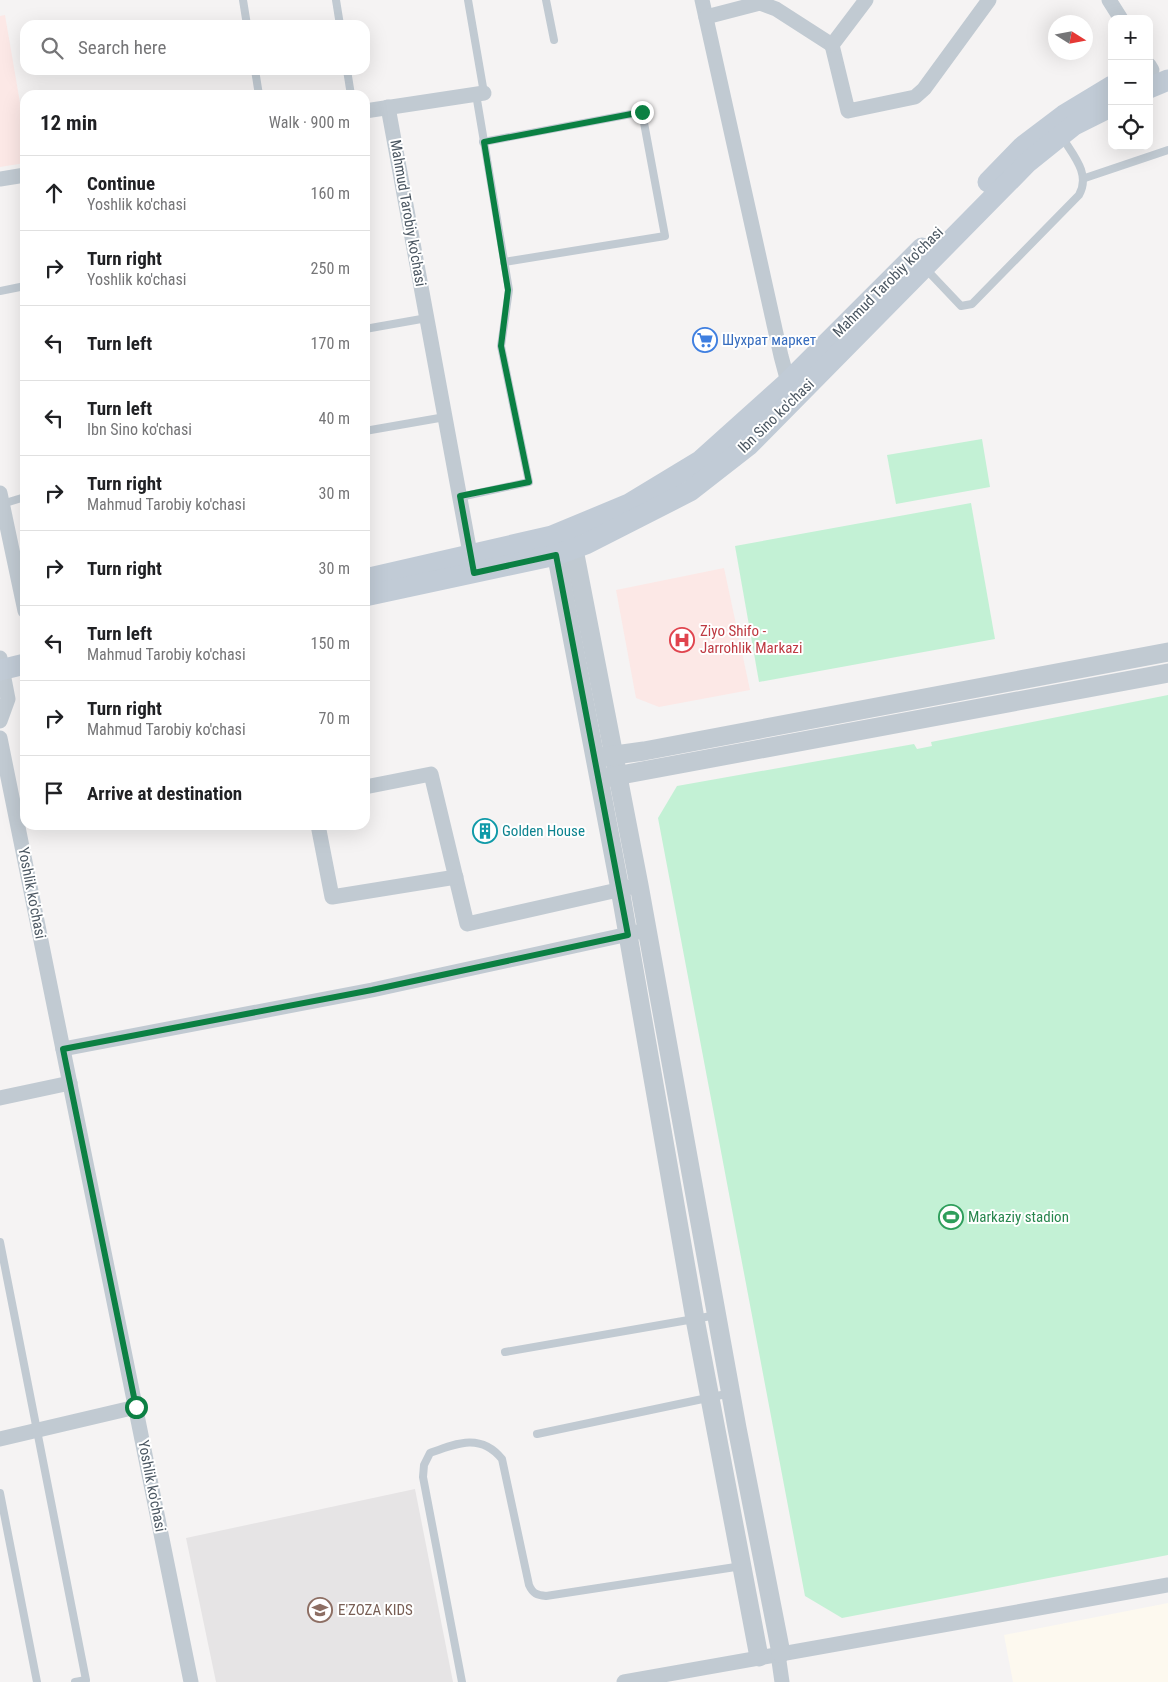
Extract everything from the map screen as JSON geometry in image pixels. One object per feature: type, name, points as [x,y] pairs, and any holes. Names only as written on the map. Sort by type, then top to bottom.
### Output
[{"type":"main road","name":"Mahmud Tarobiy ko'chasi","points":[[370,578],[472,565],[563,542],[700,461],[794,388],[1022,147],[1064,115],[1108,88]]},
{"type":"main road","name":"Ibn Sino ko'chasi","points":[[794,388],[924,267],[1028,162],[1074,125],[1108,108]]},
{"type":"main road","points":[[370,595],[472,565]]},
{"type":"main road","points":[[1,663],[20,653]]},
{"type":"main road","points":[[1,663],[20,664]]},
{"type":"street","points":[[702,0],[794,388]]},
{"type":"street","points":[[832,45],[866,0]]},
{"type":"street","points":[[706,17],[760,4],[779,4],[832,45],[848,112],[914,97],[924,89],[989,0]]},
{"type":"street","points":[[1109,0],[1118,15]]},
{"type":"street","points":[[370,110],[480,94]]},
{"type":"street","name":"Mahmud Tarobiy ko'chasi","points":[[388,107],[472,565]]},
{"type":"street","points":[[0,179],[20,176]]},
{"type":"street","points":[[1,499],[20,588]]},
{"type":"street","points":[[563,542],[605,756],[618,775],[780,1654],[782,1682]]},
{"type":"street","points":[[605,756],[1168,652]]},
{"type":"street","points":[[0,721],[8,699],[1,663]]},
{"type":"street","points":[[599,779],[1168,673]]},
{"type":"street","points":[[913,700],[917,719]]},
{"type":"street","name":"Yoshlik ko'chasi","points":[[0,738],[191,1682]]},
{"type":"street","points":[[605,756],[599,779],[709,1397],[759,1658]]},
{"type":"street","points":[[370,786],[432,774],[467,924],[639,885]]},
{"type":"street","points":[[319,830],[332,897],[456,877]]},
{"type":"street","points":[[63,1049],[372,990],[647,930]]},
{"type":"street","points":[[0,1098],[70,1083]]},
{"type":"street","points":[[0,1439],[136,1407]]},
{"type":"street","points":[[624,1682],[668,1678],[780,1654],[1168,1585]]},
{"type":"lane","points":[[243,0],[246,20]]},
{"type":"lane","points":[[336,0],[339,20]]},
{"type":"lane","points":[[460,496],[529,482],[501,346],[508,290],[484,142],[468,0]]},
{"type":"lane","points":[[546,0],[554,40]]},
{"type":"lane","points":[[255,75],[258,90]]},
{"type":"lane","points":[[348,75],[350,90]]},
{"type":"lane","points":[[484,142],[642,112],[665,236],[504,262]]},
{"type":"lane","points":[[924,267],[961,306],[972,304],[1079,195],[1085,178],[1061,135]]},
{"type":"lane","points":[[1085,178],[1168,150]]},
{"type":"lane","points":[[0,291],[20,287]]},
{"type":"lane","points":[[370,328],[427,318]]},
{"type":"lane","points":[[370,430],[445,417]]},
{"type":"lane","points":[[1,499],[20,497]]},
{"type":"lane","points":[[0,1242],[86,1680],[75,1682]]},
{"type":"lane","points":[[505,1352],[717,1315]]},
{"type":"lane","points":[[537,1434],[731,1393]]},
{"type":"lane","points":[[462,1682],[423,1478],[424,1465],[430,1453],[452,1445],[474,1442],[492,1447],[502,1459],[529,1585],[532,1592],[537,1596],[742,1566]]},
{"type":"lane","points":[[0,1493],[37,1682]]},
{"type":"shaded area","points":[[5,15],[20,103],[20,164],[0,167],[0,16]]},
{"type":"shaded area","name":"Ziyo Shifo - Jarrohlik Markazi","points":[[724,568],[750,690],[659,707],[636,698],[616,590]]},
{"type":"shaded area","name":"E'ZOZA KIDS","points":[[415,1489],[453,1682],[216,1682],[186,1538]]},
{"type":"shaded area","points":[[1168,1603],[1168,1682],[1013,1682],[1004,1635]]},
{"type":"green space","points":[[982,439],[990,487],[896,504],[887,455]]},
{"type":"green space","points":[[971,503],[995,639],[759,682],[735,546]]},
{"type":"green space","name":"Markaziy stadion","points":[[1168,695],[1168,1555],[842,1618],[805,1596],[658,818],[677,786],[914,744],[917,749],[932,746],[931,742]]},
{"type":"place","name":"Шухрат маркет","points":[[705,340]]},
{"type":"place","name":"Ziyo Shifo - Jarrohlik Markazi","points":[[682,640]]},
{"type":"place","name":"Golden House","points":[[485,831]]},
{"type":"place","name":"Markaziy stadion","points":[[951,1217]]},
{"type":"place","name":"E'ZOZA KIDS","points":[[320,1610]]},
{"type":"route","points":[[136,1407],[63,1049],[372,990],[628,935],[556,555],[474,573],[460,496],[529,482],[501,346],[508,290],[484,142],[642,112]]}]
